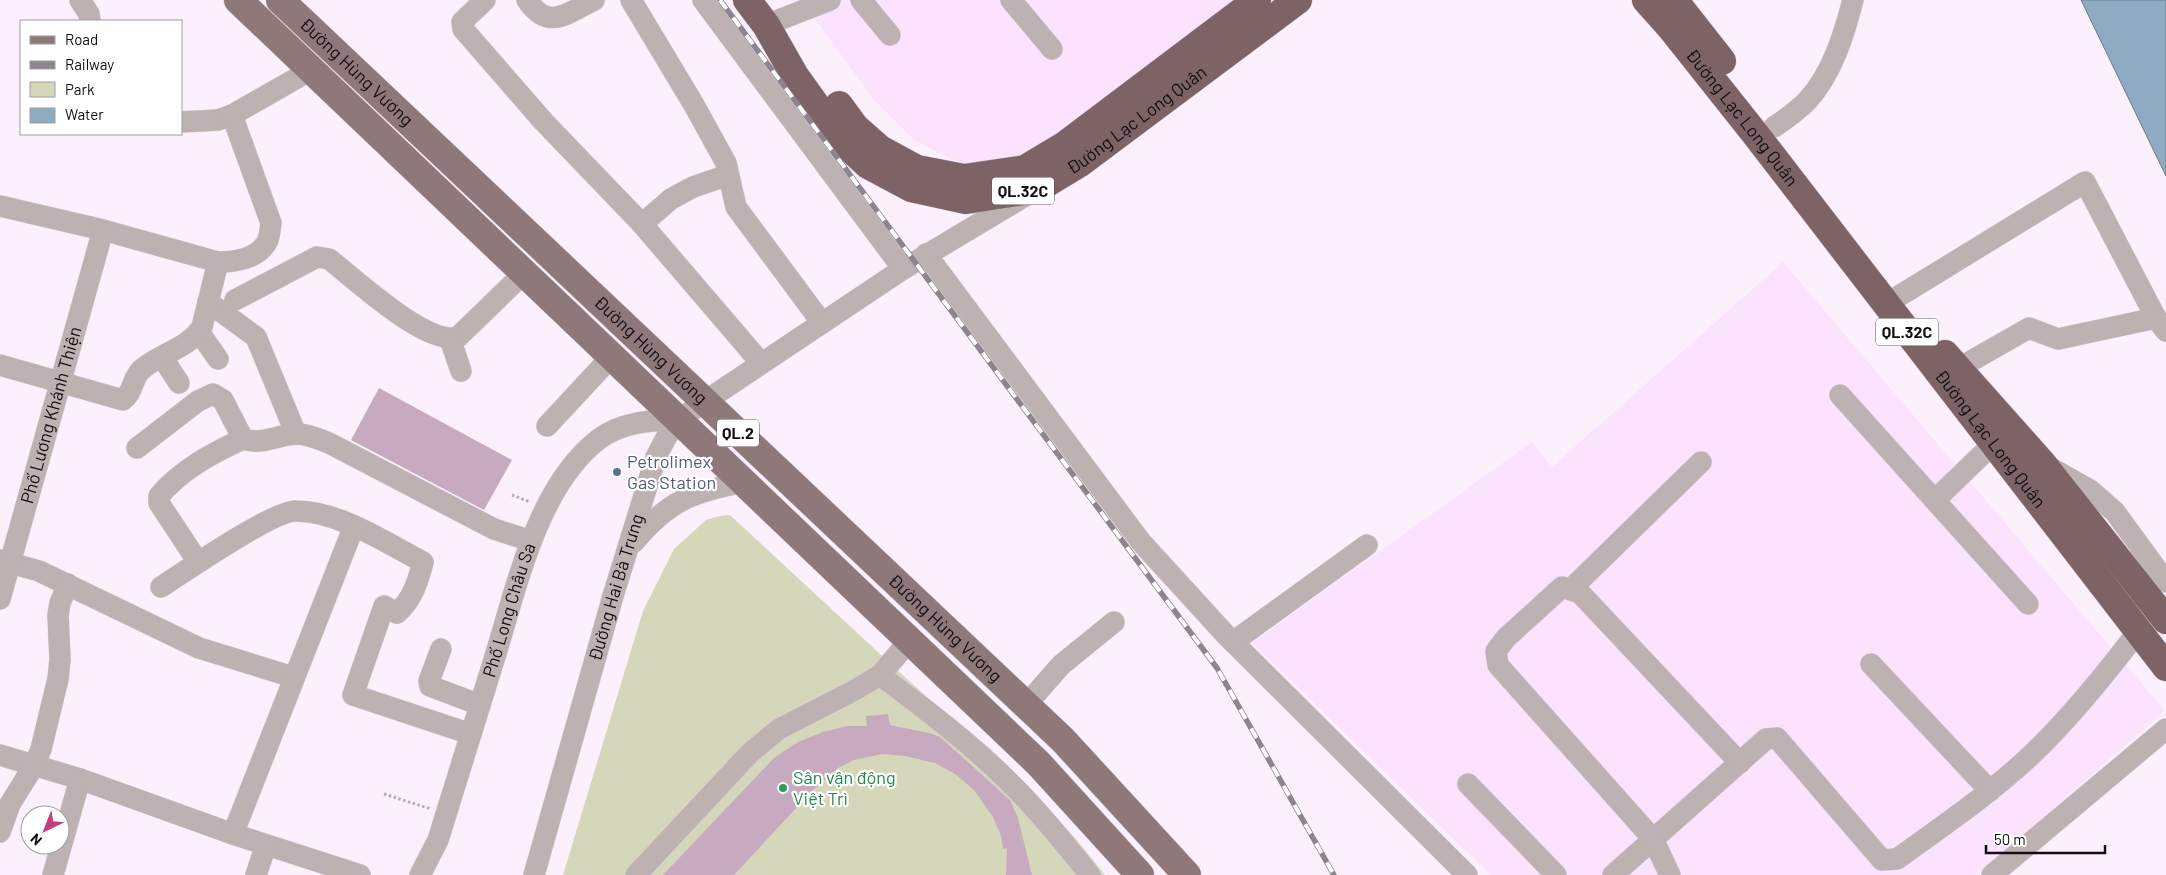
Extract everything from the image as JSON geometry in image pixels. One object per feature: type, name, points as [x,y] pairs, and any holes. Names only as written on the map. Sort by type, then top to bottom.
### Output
[{"type":"highway","name":"Đường Lạc Long Quân","points":[[747,0],[766,25],[795,76],[841,140],[868,165],[911,188],[966,200],[994,196],[1031,179],[1080,163],[1298,0]]},
{"type":"highway","name":"Đường Lạc Long Quân","points":[[766,25],[810,66],[855,127],[880,148],[895,157],[917,169],[964,178],[1031,179],[1065,146],[1257,0]]},
{"type":"highway","name":"Đường Lạc Long Quân","points":[[1646,0],[1671,28],[1756,134],[1840,231],[1900,296],[1957,369],[2042,462],[2166,620]]},
{"type":"highway","name":"Đường Lạc Long Quân","points":[[1674,0],[1774,128],[1840,231],[1993,444],[2166,667]]},
{"type":"main road","name":"Đường Hùng Vương","points":[[238,0],[1039,764],[1140,875]]},
{"type":"main road","name":"Đường Hùng Vương","points":[[280,0],[1063,740],[1187,875]]},
{"type":"street","points":[[80,0],[89,14],[90,20]]},
{"type":"street","points":[[485,0],[462,22],[463,29],[543,121],[642,224],[761,363]]},
{"type":"street","points":[[526,0],[539,13],[547,18],[554,19],[594,0]]},
{"type":"street","points":[[630,0],[694,105],[726,163],[736,207],[822,322]]},
{"type":"street","points":[[703,0],[903,269]]},
{"type":"street","points":[[766,25],[830,0]]},
{"type":"street","points":[[861,0],[890,35]]},
{"type":"street","points":[[1011,0],[1052,49]]},
{"type":"street","points":[[1774,128],[1802,106],[1823,79],[1845,31],[1853,0]]},
{"type":"street","points":[[182,122],[218,120],[232,115],[311,70]]},
{"type":"street","points":[[0,206],[103,230],[218,262],[234,262],[255,254],[268,241],[271,223],[232,115]]},
{"type":"street","points":[[642,224],[670,199],[692,187],[728,175]]},
{"type":"street","name":"Đường Hai Bà Trưng","points":[[534,875],[627,550],[656,457],[667,436],[679,420],[704,402],[926,254],[1031,179]]},
{"type":"street","points":[[1900,296],[2085,182],[2161,324],[2058,339],[2029,328],[1957,369]]},
{"type":"street","name":"Đường Hai Bà Trưng","points":[[926,254],[994,196]]},
{"type":"street","name":"Phố Lương Khánh Thiện","points":[[0,599],[5,561],[60,383],[103,230]]},
{"type":"street","points":[[926,254],[1141,542],[1233,642],[1467,875]]},
{"type":"street","points":[[235,300],[317,257],[329,259],[408,322],[450,339],[458,337],[524,274]]},
{"type":"street","points":[[0,365],[123,400],[128,397],[137,374],[194,338],[199,332],[202,327],[218,262]]},
{"type":"street","points":[[208,302],[256,337],[296,434]]},
{"type":"street","points":[[199,332],[218,359]]},
{"type":"street","points":[[450,339],[460,372]]},
{"type":"street","points":[[167,354],[183,379]]},
{"type":"street","points":[[548,426],[612,356]]},
{"type":"street","points":[[137,448],[198,401],[213,394],[224,400],[242,439]]},
{"type":"street","points":[[1840,395],[2028,604]]},
{"type":"street","name":"Phố Long Châu Sa","points":[[420,875],[438,840],[531,541],[561,482],[599,439],[612,432],[635,423],[679,420]]},
{"type":"street","points":[[198,562],[159,503],[159,496],[201,460],[242,439],[253,442],[296,434],[310,436],[329,443],[494,529],[531,541]]},
{"type":"street","points":[[1936,500],[1993,444]]},
{"type":"street","points":[[1571,588],[1701,462]]},
{"type":"street","points":[[2042,462],[2090,490],[2115,512],[2166,582]]},
{"type":"street","points":[[627,550],[651,522],[672,505],[703,491],[744,482]]},
{"type":"street","points":[[161,587],[198,562],[278,515],[295,510],[328,516],[354,526],[423,562],[418,583],[406,605],[397,613],[384,606],[353,694],[471,734]]},
{"type":"street","points":[[233,834],[293,677],[354,526]]},
{"type":"street","points":[[1233,642],[1368,545]]},
{"type":"street","points":[[5,561],[39,571],[68,584],[199,648],[293,677]]},
{"type":"street","points":[[0,832],[10,804],[42,749],[58,679],[60,660],[58,615],[60,603],[68,584]]},
{"type":"street","points":[[1670,875],[1653,839],[1498,665],[1496,650],[1506,638],[1562,587],[1571,588],[1580,593],[1740,763]]},
{"type":"street","points":[[1026,705],[1061,665],[1114,622]]},
{"type":"street","points":[[1613,875],[1766,739],[1778,738],[1882,860],[1897,859],[1990,790],[2028,758],[2102,679],[2139,630]]},
{"type":"street","points":[[636,875],[750,753],[779,729],[880,675],[910,640]]},
{"type":"street","points":[[441,649],[429,681],[430,686],[480,705]]},
{"type":"street","points":[[1871,664],[1990,790]]},
{"type":"street","points":[[880,675],[941,722],[1007,779],[1058,835],[1090,875]]},
{"type":"street","points":[[1992,875],[2166,729]]},
{"type":"street","points":[[0,755],[35,764],[233,834],[360,875]]},
{"type":"street","points":[[53,875],[80,779]]},
{"type":"street","points":[[1468,784],[1556,875]]},
{"type":"street","points":[[256,875],[266,845]]},
{"type":"path","points":[[384,794],[446,814]]},
{"type":"shaded area","points":[[801,0],[1245,0],[1108,101],[1015,161],[962,164],[914,140],[874,100]]},
{"type":"shaded area","points":[[1783,262],[2165,711],[1977,875],[1491,875],[1252,643],[1532,442],[1552,467]]},
{"type":"green space","points":[[730,515],[1029,789],[1076,839],[1105,875],[563,875],[643,611],[674,549],[706,520]]},
{"type":"water","points":[[2081,0],[2166,0],[2166,176]]},
{"type":"building","points":[[379,388],[512,460],[484,510],[351,440]]},
{"type":"building","name":"Sân vận động Việt Trì","points":[[888,714],[890,725],[940,737],[1010,800],[1018,818],[1032,875],[1006,875],[1007,848],[1003,849],[1001,836],[993,817],[974,790],[955,774],[935,763],[905,756],[882,754],[854,760],[838,768],[813,790],[734,875],[663,875],[774,758],[798,742],[823,732],[847,726],[867,726],[866,716]]},
{"type":"railway","points":[[720,0],[1217,668],[1334,875]]},
{"type":"place","name":"Petrolimex Gas Station","points":[[617,472]]},
{"type":"place","name":"Sân vận động Việt Trì","points":[[783,788]]}]
